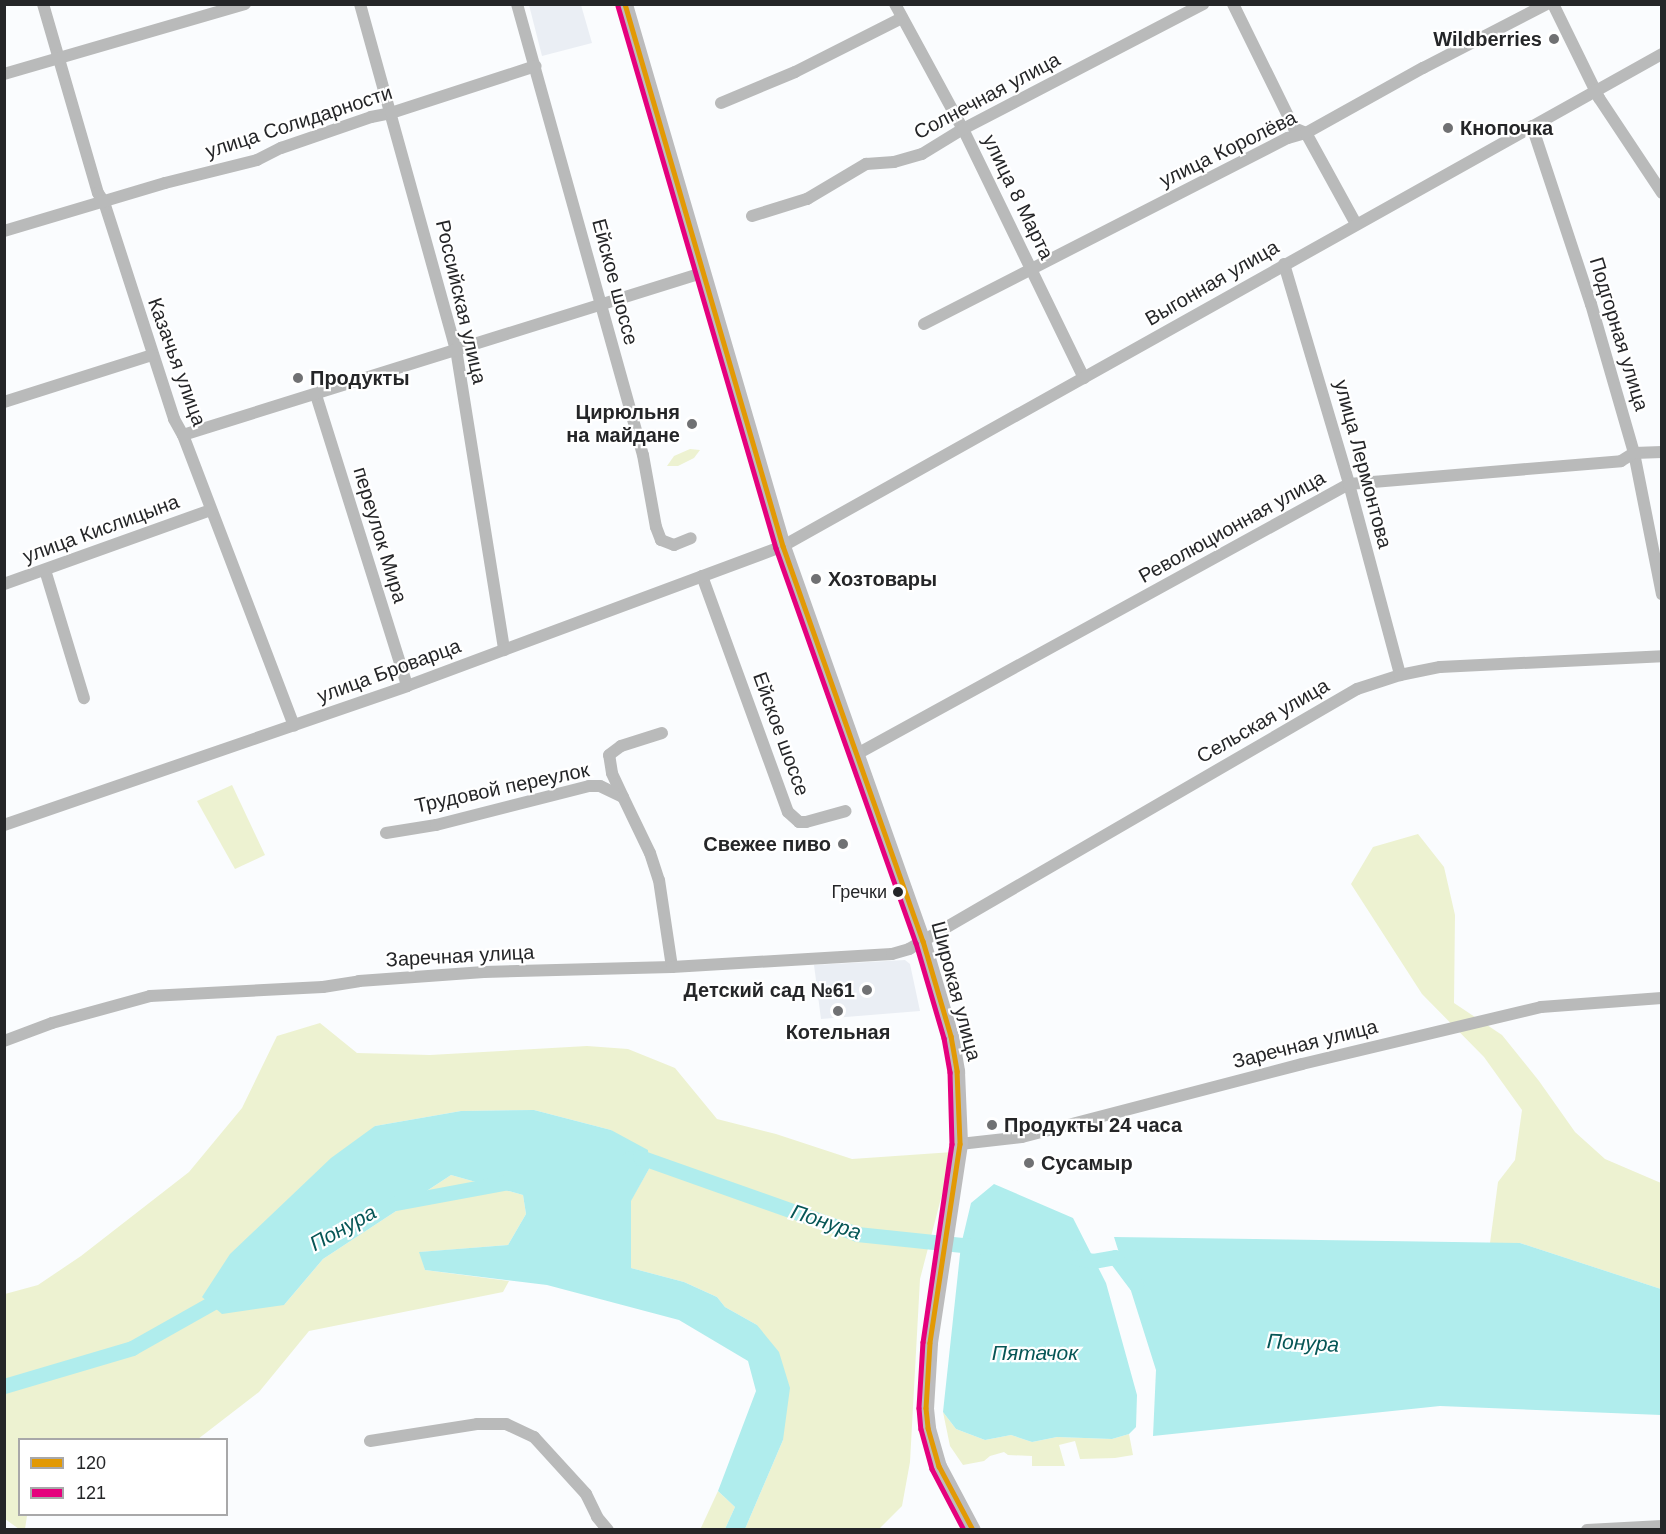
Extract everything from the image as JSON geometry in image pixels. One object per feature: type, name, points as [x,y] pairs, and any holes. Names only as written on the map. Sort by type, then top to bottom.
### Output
[{"type":"main road","points":[[625,4],[783,546]]},
{"type":"main road","name":"Широкая улица","points":[[783,546],[923,941],[951,1036],[957,1071],[960,1144],[925,1392],[928,1428],[939,1466],[973,1530]]},
{"type":"street","name":"Казачья улица","points":[[43,4],[98,193],[104,201],[174,419],[183,435],[294,726]]},
{"type":"street","points":[[4,74],[245,4]]},
{"type":"street","name":"Российская улица","points":[[360,4],[456,349],[504,650]]},
{"type":"street","name":"Ейское шоссе","points":[[517,4],[643,455],[658,533],[661,540],[674,545],[691,538]]},
{"type":"street","name":"улица 8 Марта","points":[[895,4],[963,129],[1084,378]]},
{"type":"street","name":"Солнечная улица","points":[[752,216],[807,199],[866,164],[894,162],[922,154],[963,129],[1203,4]]},
{"type":"street","points":[[1233,4],[1294,128],[1306,133],[1356,224]]},
{"type":"street","name":"улица Королёва","points":[[924,324],[1288,138],[1306,133],[1423,68],[1547,4]]},
{"type":"street","points":[[1553,4],[1596,90],[1662,194]]},
{"type":"street","points":[[722,103],[795,72],[902,18]]},
{"type":"street","name":"Выгонная улица","points":[[783,546],[1662,54]]},
{"type":"street","name":"улица Солидарности","points":[[4,231],[165,183],[257,160],[292,144],[371,117],[536,66]]},
{"type":"street","name":"Подгорная улица","points":[[1532,126],[1591,304],[1634,453],[1662,594]]},
{"type":"street","name":"улица Лермонтова","points":[[1284,264],[1349,484],[1400,675]]},
{"type":"street","points":[[183,435],[702,273]]},
{"type":"street","points":[[4,402],[152,355]]},
{"type":"street","name":"переулок Мира","points":[[316,395],[407,686]]},
{"type":"street","name":"Революционная улица","points":[[857,754],[1349,484],[1621,461],[1634,453],[1662,452]]},
{"type":"street","name":"улица Кислицына","points":[[4,584],[211,510]]},
{"type":"street","name":"улица Броварца","points":[[4,825],[407,686],[783,546]]},
{"type":"street","points":[[45,570],[84,698]]},
{"type":"street","name":"Ейское шоссе","points":[[702,576],[788,812],[799,822],[806,822],[846,811]]},
{"type":"street","name":"Сельская улица","points":[[923,941],[1357,689],[1400,675],[1440,667],[1662,656]]},
{"type":"street","name":"Трудовой переулок","points":[[662,733],[621,746],[609,755],[612,773],[650,853],[658,880],[672,967]]},
{"type":"street","name":"Трудовой переулок","points":[[386,833],[436,825],[589,786],[600,786],[623,797]]},
{"type":"street","name":"Заречная улица","points":[[4,1041],[52,1023],[150,996],[323,987],[359,981],[484,972],[672,967],[892,954],[923,941]]},
{"type":"street","name":"Заречная улица","points":[[960,1144],[1030,1135],[1302,1064],[1542,1007],[1662,998]]},
{"type":"street","points":[[370,1441],[477,1424],[506,1424],[534,1437],[586,1494],[597,1517],[608,1530]]},
{"type":"street","points":[[1587,1530],[1662,1526]]},
{"type":"shaded area","points":[[529,5],[581,5],[592,43],[542,56]]},
{"type":"shaded area","points":[[905,960],[910,964],[920,1011],[821,1019],[814,965]]},
{"type":"green space","points":[[690,449],[700,450],[694,458],[678,466],[667,466],[674,456]]},
{"type":"green space","points":[[232,785],[265,855],[235,869],[197,801]]},
{"type":"green space","points":[[1418,834],[1444,867],[1455,915],[1454,1003],[1502,1035],[1539,1081],[1575,1132],[1605,1159],[1661,1183],[1661,1289],[1520,1243],[1490,1243],[1498,1182],[1515,1160],[1522,1110],[1484,1057],[1422,994],[1351,884],[1373,847]]},
{"type":"green space","points":[[320,1023],[357,1053],[430,1055],[587,1046],[628,1049],[675,1068],[717,1119],[776,1134],[852,1159],[953,1152],[920,1279],[910,1462],[902,1506],[879,1529],[745,1529],[783,1440],[757,1325],[725,1307],[717,1297],[684,1282],[631,1268],[631,1200],[649,1169],[611,1130],[534,1110],[461,1111],[375,1126],[284,1305],[323,1259],[451,1175],[523,1195],[526,1214],[508,1245],[420,1252],[425,1270],[509,1281],[503,1292],[309,1331],[259,1392],[199,1438],[18,1438],[18,1516],[27,1516],[25,1529],[19,1529],[5,1519],[5,1294],[38,1285],[81,1256],[189,1172],[242,1108],[277,1036]]},
{"type":"green space","points":[[943,1412],[956,1429],[985,1440],[1011,1435],[1032,1442],[1057,1437],[1112,1439],[1129,1434],[1133,1455],[1080,1459],[1075,1441],[1059,1445],[1065,1466],[1032,1466],[1032,1456],[1008,1455],[1004,1452],[990,1456],[984,1461],[963,1465],[950,1446]]},
{"type":"green space","points":[[718,1491],[735,1507],[725,1529],[700,1530]]},
{"type":"water","points":[[534,1110],[611,1130],[648,1150],[649,1169],[631,1201],[631,1268],[684,1282],[717,1297],[725,1307],[757,1325],[779,1352],[790,1388],[783,1440],[745,1529],[725,1529],[735,1507],[718,1491],[756,1391],[748,1361],[679,1320],[547,1285],[425,1270],[419,1252],[508,1245],[526,1214],[523,1195],[451,1175],[323,1259],[284,1305],[222,1314],[202,1297],[230,1254],[331,1158],[375,1126],[461,1111]]},
{"type":"water","name":"Пятачок","points":[[994,1184],[1073,1218],[1106,1283],[1137,1395],[1136,1427],[1129,1434],[1112,1439],[1057,1437],[1032,1442],[1011,1435],[985,1440],[956,1429],[943,1412],[961,1245],[971,1203]]},
{"type":"water","points":[[1114,1237],[1520,1243],[1661,1289],[1661,1415],[1440,1406],[1153,1436],[1156,1370]]},
{"type":"waterway","name":"Понура","points":[[629,1159],[640,1157],[857,1234],[981,1247]]},
{"type":"waterway","name":"Понура","points":[[396,1203],[508,1182]]},
{"type":"waterway","name":"Понура","points":[[1073,1257],[1093,1261],[1115,1257],[1136,1285]]},
{"type":"waterway","name":"Понура","points":[[4,1386],[132,1348],[228,1294]]},
{"type":"transit line","name":"120","points":[[625,4],[783,546],[923,941],[951,1036],[957,1071],[960,1144],[930,1343],[926,1408],[928,1428],[939,1466],[973,1530]]},
{"type":"transit line","name":"121","points":[[618,6],[776,548],[916,943],[944,1038],[950,1072],[952,1144],[923,1342],[919,1408],[921,1429],[932,1469],[964,1530]]},
{"type":"place","name":"Wildberries","points":[[1554,39]]},
{"type":"place","name":"Кнопочка","points":[[1448,128]]},
{"type":"place","name":"Продукты","points":[[298,378]]},
{"type":"place","name":"Цирюльня на майдане","points":[[692,424]]},
{"type":"place","name":"Хозтовары","points":[[816,579]]},
{"type":"place","name":"Свежее пиво","points":[[843,844]]},
{"type":"place","name":"Гречки","points":[[898,892]]},
{"type":"place","name":"Детский сад №61","points":[[867,990]]},
{"type":"place","name":"Котельная","points":[[838,1011]]},
{"type":"place","name":"Продукты 24 часа","points":[[992,1125]]},
{"type":"place","name":"Сусамыр","points":[[1029,1163]]}]
